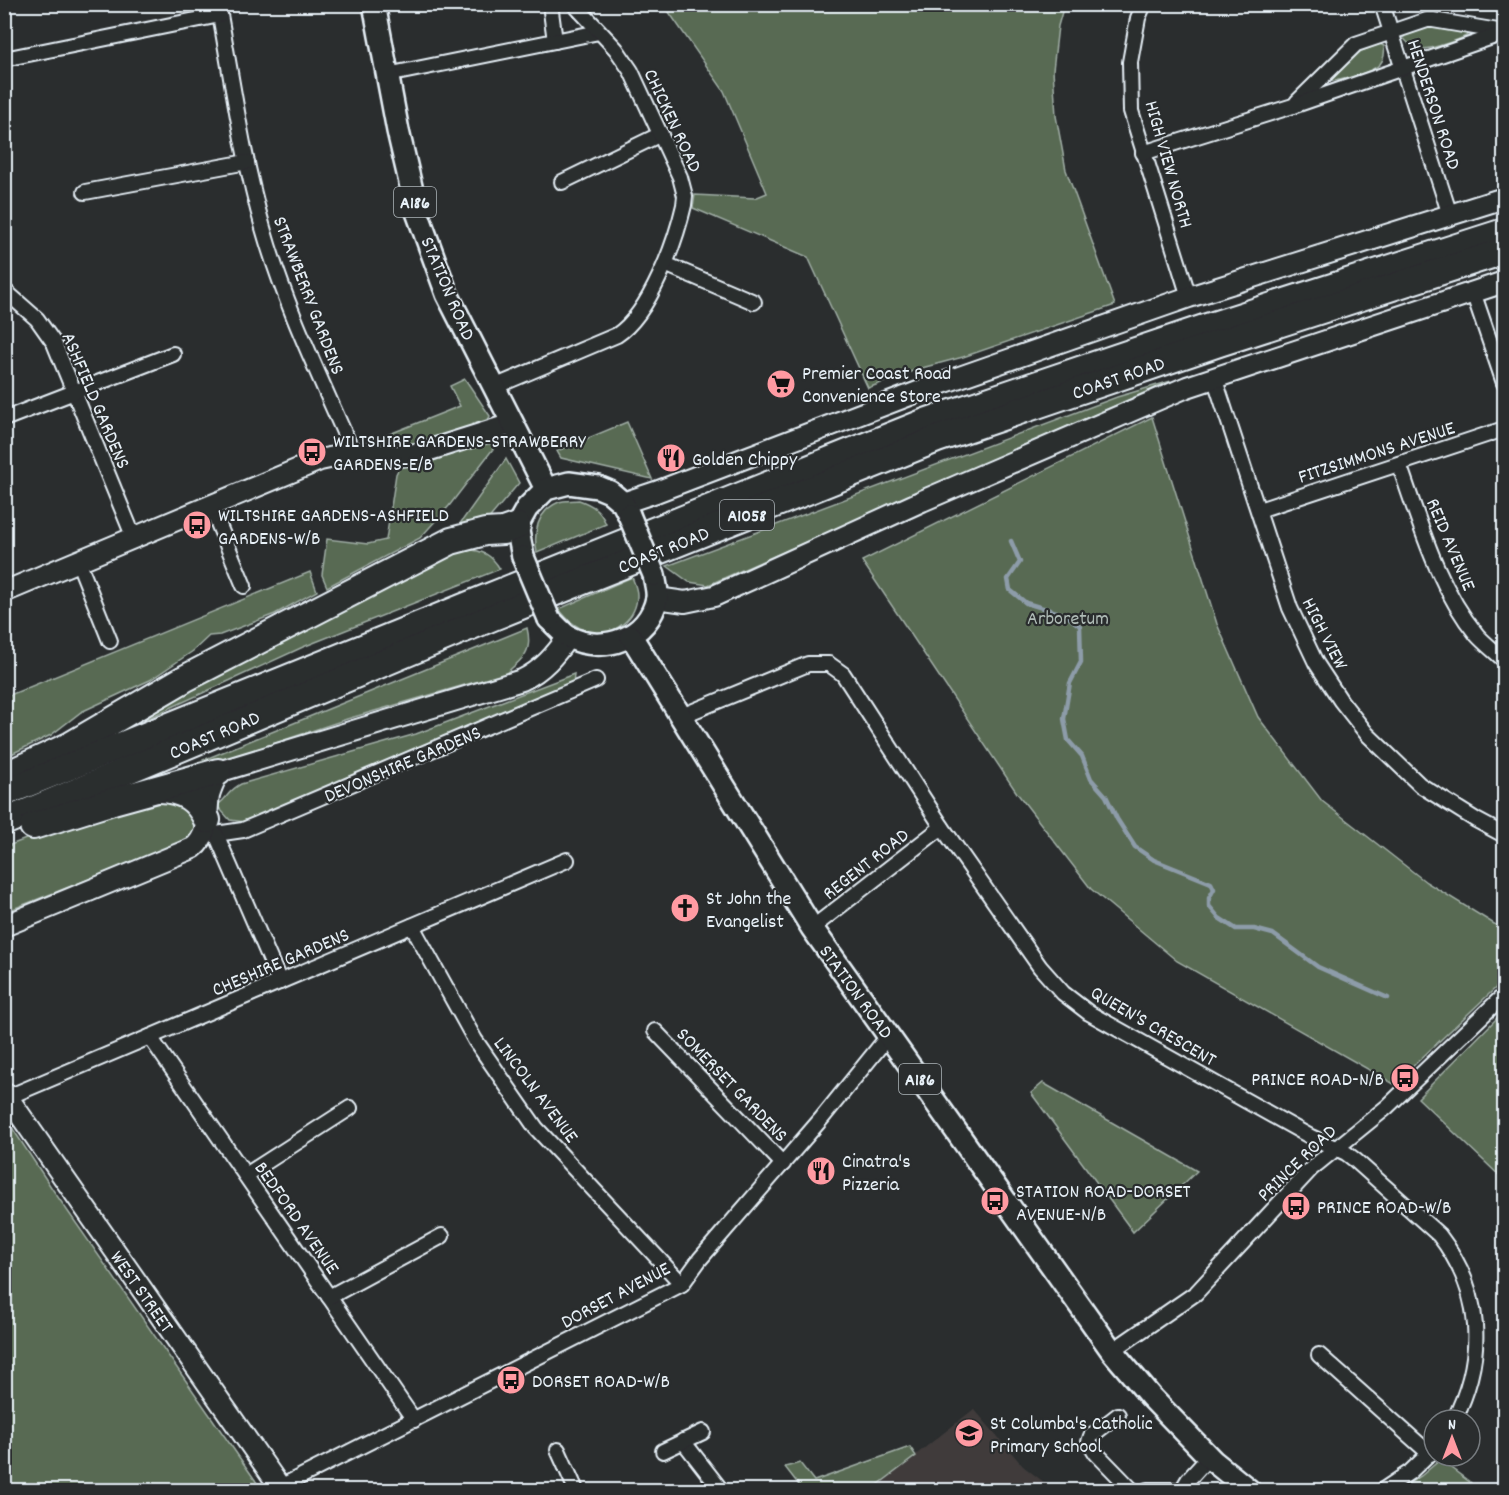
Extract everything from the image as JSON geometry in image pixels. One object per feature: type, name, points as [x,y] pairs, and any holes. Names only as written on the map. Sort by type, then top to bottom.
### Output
[{"type":"highway","name":"COAST ROAD","points":[[4,793],[928,421],[1206,327],[1504,232]]},
{"type":"highway","name":"COAST ROAD","points":[[4,822],[493,617],[937,439],[1219,343],[1504,251]]},
{"type":"highway","points":[[4,776],[71,745],[184,679],[451,541],[518,526]]},
{"type":"highway","points":[[4,835],[113,801],[218,772]]},
{"type":"highway","points":[[160,789],[178,791],[190,797],[203,810],[209,828]]},
{"type":"main road","name":"STATION ROAD","points":[[374,4],[417,212],[447,294],[546,489]]},
{"type":"main road","points":[[569,483],[598,487],[610,492],[626,509],[654,575],[657,598],[648,619],[631,636],[609,645],[590,645],[568,637],[549,618],[523,557],[518,526],[526,507],[546,489],[569,483]]},
{"type":"main road","name":"STATION ROAD","points":[[631,636],[679,717],[812,928],[1112,1351],[1151,1398],[1209,1457],[1249,1491]]},
{"type":"street","points":[[550,4],[555,40]]},
{"type":"street","name":"CHICKEN ROAD","points":[[494,387],[625,330],[640,313],[665,264],[682,216],[685,196],[680,177],[624,60],[574,4]]},
{"type":"street","name":"HIGH VIEW NORTH","points":[[1144,4],[1138,18],[1130,62],[1131,111],[1189,297]]},
{"type":"street","name":"HENDERSON ROAD","points":[[1382,4],[1450,215]]},
{"type":"street","points":[[4,59],[219,10]]},
{"type":"street","name":"STRAWBERRY GARDENS","points":[[219,10],[247,162],[263,228],[282,286],[352,453]]},
{"type":"street","points":[[1293,106],[1351,47],[1391,32],[1427,20],[1504,32]]},
{"type":"street","points":[[387,75],[599,32]]},
{"type":"street","points":[[1143,153],[1293,106],[1504,32]]},
{"type":"street","points":[[562,182],[661,134]]},
{"type":"street","points":[[85,192],[247,162]]},
{"type":"street","points":[[626,509],[667,488],[931,387],[1189,297],[1504,198]]},
{"type":"street","points":[[665,264],[754,302]]},
{"type":"street","name":"COAST ROAD","points":[[657,598],[685,602],[714,596],[933,497],[1187,387],[1504,282]]},
{"type":"street","name":"ASHFIELD GARDENS","points":[[4,290],[21,303],[54,343],[134,538]]},
{"type":"street","points":[[1473,292],[1504,383]]},
{"type":"street","points":[[4,419],[173,354]]},
{"type":"street","name":"HIGH VIEW","points":[[1214,377],[1290,608],[1316,663],[1341,701],[1368,734],[1420,785],[1504,835]]},
{"type":"street","points":[[4,591],[320,460],[352,453],[399,456],[417,454],[512,424]]},
{"type":"street","name":"FITZSIMMONS AVENUE","points":[[1259,510],[1504,429]]},
{"type":"street","name":"REID AVENUE","points":[[1398,464],[1433,560],[1454,601],[1478,636],[1504,660]]},
{"type":"street","points":[[211,506],[244,586]]},
{"type":"street","points":[[78,561],[110,641]]},
{"type":"street","points":[[280,982],[209,828],[209,794],[218,772],[522,680],[543,668],[568,637]]},
{"type":"street","name":"QUEEN'S CRESCENT","points":[[679,717],[808,664],[829,664],[843,674],[942,827],[1040,967],[1063,993],[1089,1013],[1355,1160],[1439,1234],[1449,1247],[1466,1281],[1476,1334],[1470,1378],[1459,1408]]},
{"type":"street","name":"DEVONSHIRE GARDENS","points":[[209,828],[243,830],[596,680]]},
{"type":"street","name":"REGENT ROAD","points":[[812,928],[942,827]]},
{"type":"street","points":[[4,926],[193,848],[209,828]]},
{"type":"street","name":"CHESHIRE GARDENS","points":[[7,1094],[150,1037],[567,860]]},
{"type":"street","name":"LINCOLN AVENUE","points":[[412,926],[475,1040],[536,1128],[682,1284]]},
{"type":"street","name":"PRINCE ROAD","points":[[1112,1351],[1196,1293],[1304,1176],[1387,1107],[1504,995]]},
{"type":"street","name":"SOMERSET GARDENS","points":[[655,1031],[783,1164]]},
{"type":"street","name":"DORSET AVENUE","points":[[281,1489],[682,1284],[700,1259],[783,1164],[889,1035]]},
{"type":"street","name":"BEDFORD AVENUE","points":[[150,1037],[414,1420]]},
{"type":"street","name":"WEST STREET","points":[[7,1094],[281,1489]]},
{"type":"street","points":[[246,1176],[350,1108]]},
{"type":"street","points":[[329,1297],[442,1236]]},
{"type":"street","points":[[1319,1355],[1422,1443]]},
{"type":"street","points":[[1090,1439],[1118,1415]]},
{"type":"street","points":[[663,1451],[704,1432]]},
{"type":"street","points":[[1075,1436],[1090,1439]]},
{"type":"street","points":[[1090,1439],[1090,1444],[1096,1453],[1132,1491]]},
{"type":"street","points":[[682,1442],[721,1491]]},
{"type":"street","points":[[558,1450],[576,1491]]},
{"type":"street","points":[[1182,1491],[1188,1480],[1209,1457]]},
{"type":"street","points":[[1383,1491],[1422,1461]]},
{"type":"street","points":[[1147,1491],[1174,1491]]},
{"type":"shaded area","name":"St Columba's Catholic Primary School","points":[[974,1409],[1023,1466],[1054,1490],[871,1490]]},
{"type":"green space","points":[[664,5],[1064,5],[1058,26],[1053,70],[1056,116],[1066,170],[1115,305],[963,357],[918,369],[868,388],[808,257],[693,208],[695,195],[755,198],[767,193],[724,91]]},
{"type":"green space","points":[[1425,25],[1467,32],[1468,35],[1438,46],[1421,49],[1410,45],[1402,35]]},
{"type":"green space","points":[[1380,44],[1384,46],[1384,55],[1376,67],[1349,78],[1331,81],[1329,79],[1356,53]]},
{"type":"green space","points":[[465,379],[490,416],[488,420],[424,446],[400,448],[367,443],[460,406],[450,386]]},
{"type":"green space","points":[[1171,381],[708,585],[689,582],[667,566],[1117,397]]},
{"type":"green space","name":"Arboretum","points":[[1152,417],[1217,624],[1258,717],[1322,801],[1426,882],[1504,930],[1504,980],[1394,1084],[1177,961],[1091,889],[1017,793],[862,561]]},
{"type":"green space","points":[[627,422],[652,479],[561,458],[557,451]]},
{"type":"green space","points":[[484,443],[496,445],[449,506],[420,538],[327,587],[322,575],[327,539],[368,544],[386,540],[396,474],[400,466],[433,461]]},
{"type":"green space","points":[[506,459],[519,483],[486,522],[459,525]]},
{"type":"green space","points":[[579,500],[596,509],[606,524],[537,553],[536,530],[541,517],[559,502]]},
{"type":"green space","points":[[466,549],[486,554],[500,569],[303,647],[144,720],[141,714],[446,552]]},
{"type":"green space","points":[[310,572],[317,591],[275,614],[220,635],[209,636],[193,651],[150,680],[81,712],[51,735],[5,757],[5,697]]},
{"type":"green space","points":[[632,577],[637,593],[636,603],[629,618],[617,628],[601,633],[588,631],[574,624],[559,609]]},
{"type":"green space","points":[[527,628],[529,643],[525,654],[506,673],[347,719],[225,760],[164,776]]},
{"type":"green space","points":[[574,674],[573,685],[245,822],[230,820],[219,808],[219,804],[241,784],[416,734]]},
{"type":"green space","points":[[148,799],[193,807],[194,831],[184,842],[5,912],[5,847],[86,816]]},
{"type":"green space","points":[[1504,1011],[1504,1180],[1418,1098]]},
{"type":"green space","points":[[1043,1083],[1197,1171],[1133,1232],[1031,1093]]},
{"type":"green space","points":[[5,1117],[53,1190],[262,1490],[5,1490]]},
{"type":"green space","points":[[910,1447],[916,1456],[871,1490],[801,1490],[785,1467],[800,1463],[814,1481]]},
{"type":"green space","points":[[1430,1468],[1451,1468],[1471,1483],[1471,1490],[1398,1490]]},
{"type":"waterway","points":[[1011,541],[1020,562],[1008,579],[1010,590],[1026,603],[1066,615],[1080,626],[1081,662],[1070,683],[1064,719],[1068,740],[1082,756],[1091,779],[1106,796],[1117,819],[1135,847],[1154,860],[1211,883],[1214,889],[1209,898],[1209,906],[1219,918],[1236,929],[1254,929],[1273,934],[1318,967],[1388,998]]},
{"type":"place","name":"Premier Coast Road Convenience Store","points":[[781,384]]},
{"type":"place","name":"WILTSHIRE GARDENS-STRAWBERRY GARDENS-E/B","points":[[312,452]]},
{"type":"place","name":"Golden Chippy","points":[[671,458]]},
{"type":"place","name":"WILTSHIRE GARDENS-ASHFIELD GARDENS-W/B","points":[[197,525]]},
{"type":"place","name":"St John the Evangelist","points":[[685,908]]},
{"type":"place","name":"PRINCE ROAD-N/B","points":[[1405,1078]]},
{"type":"place","name":"Cinatra's Pizzeria","points":[[821,1171]]},
{"type":"place","name":"STATION ROAD-DORSET AVENUE-N/B","points":[[995,1201]]},
{"type":"place","name":"PRINCE ROAD-W/B","points":[[1296,1206]]},
{"type":"place","name":"DORSET ROAD-W/B","points":[[511,1380]]},
{"type":"place","name":"St Columba's Catholic Primary School","points":[[969,1433]]}]
